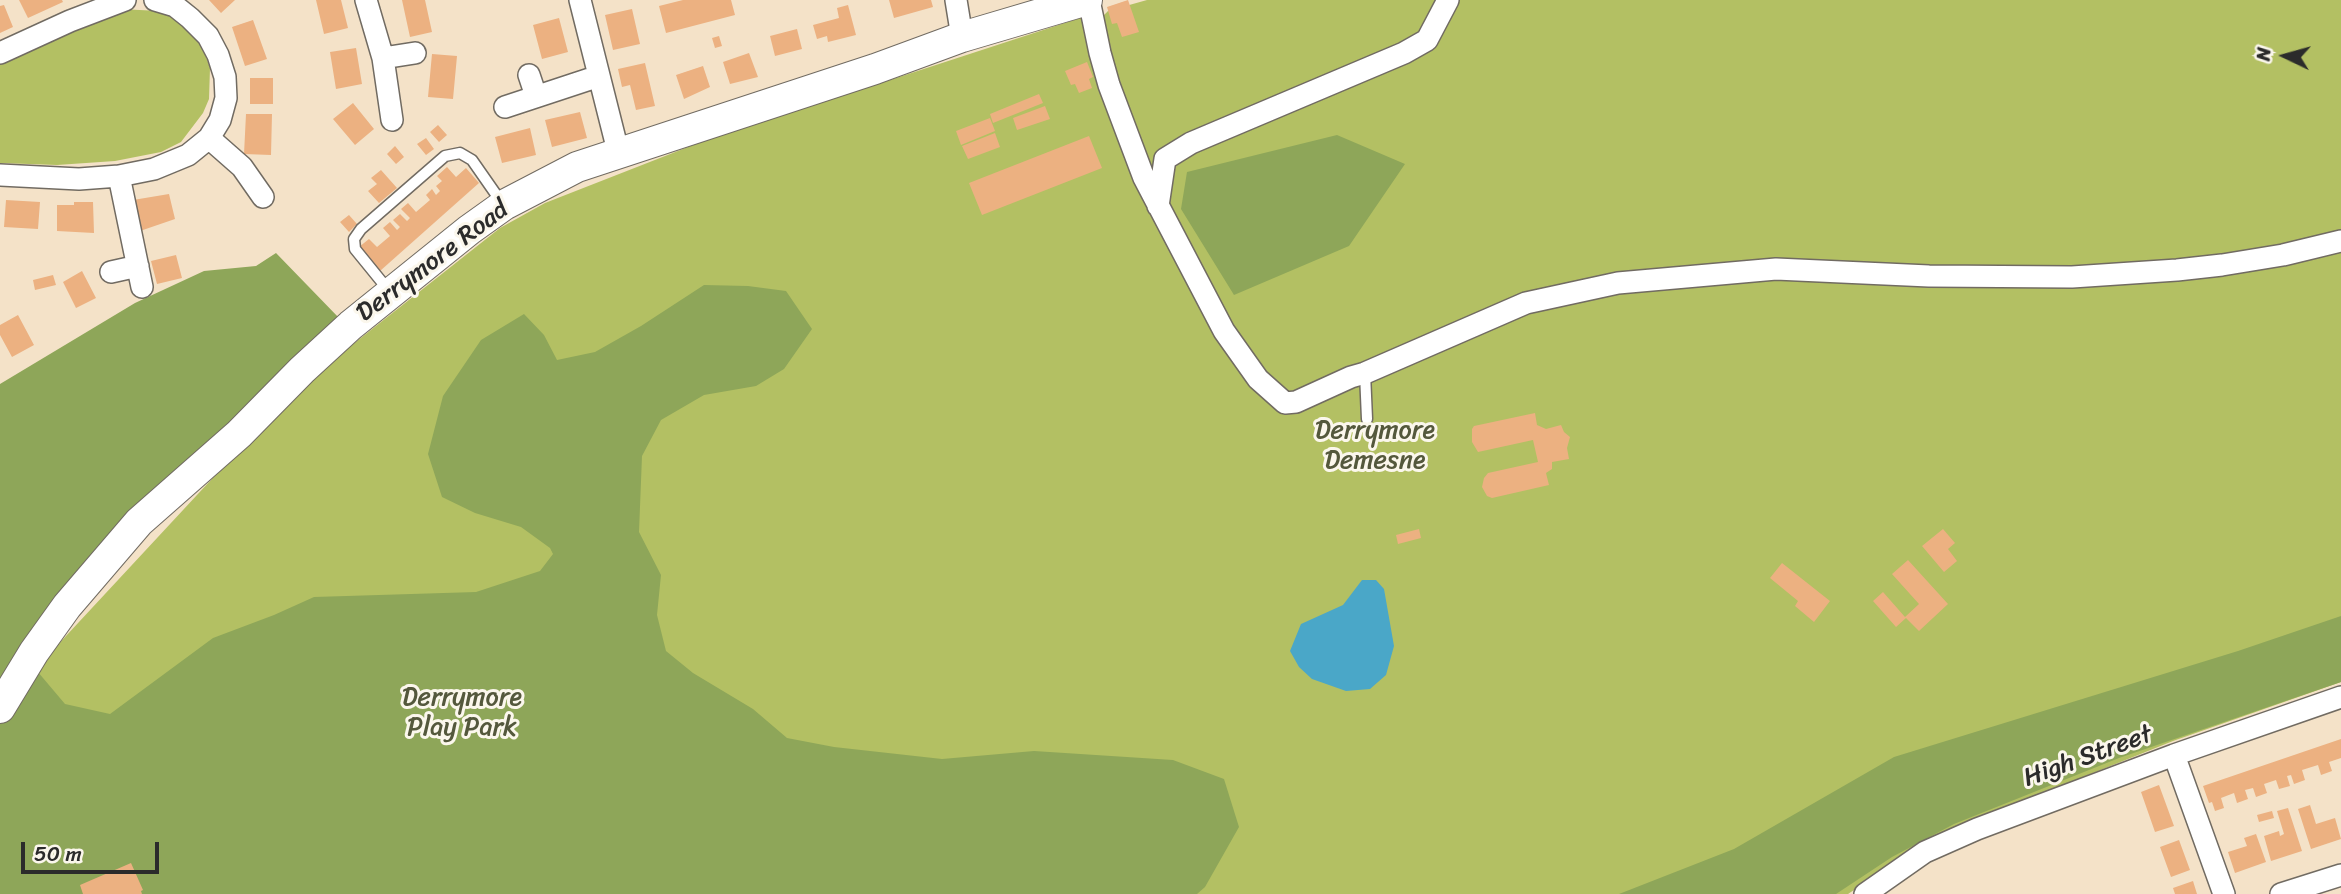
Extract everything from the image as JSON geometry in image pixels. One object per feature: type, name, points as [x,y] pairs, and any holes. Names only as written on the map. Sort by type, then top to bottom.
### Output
[{"type":"main road","name":"Derrymore Road","points":[[0,708],[34,652],[61,615],[139,522],[239,434],[302,370],[390,292],[504,205],[577,167],[875,69],[962,37],[1088,0]]},
{"type":"street","points":[[0,53],[70,21],[125,0]]},
{"type":"street","points":[[366,0],[383,58],[392,120]]},
{"type":"street","points":[[580,0],[619,155]]},
{"type":"street","points":[[956,0],[962,37]]},
{"type":"street","points":[[1088,0],[1109,85],[1144,178],[1224,331],[1258,379],[1285,403],[1296,402],[1526,303],[1618,283],[1776,269],[1929,276],[2085,276],[2222,265],[2283,255],[2341,241]]},
{"type":"street","points":[[1158,206],[1165,159],[1186,145],[1404,53],[1427,40],[1448,0]]},
{"type":"street","points":[[0,175],[79,179],[120,176],[154,169],[188,155],[209,138],[220,120],[226,98],[225,77],[208,36],[169,2]]},
{"type":"street","points":[[383,58],[415,52]]},
{"type":"street","points":[[529,75],[536,96]]},
{"type":"street","points":[[505,107],[599,76]]},
{"type":"street","points":[[209,138],[242,167],[264,197]]},
{"type":"street","points":[[120,176],[142,287]]},
{"type":"street","points":[[111,272],[138,266]]},
{"type":"street","name":"High Street","points":[[1866,894],[1925,852],[1977,829],[2174,755],[2341,697]]},
{"type":"street","points":[[2174,755],[2224,894]]},
{"type":"street","points":[[2281,894],[2341,875]]},
{"type":"lane","points":[[390,292],[355,248],[354,239],[360,229],[445,156],[460,153],[472,160],[504,205]]},
{"type":"lane","points":[[1365,373],[1367,419]]},
{"type":"green space","name":"Derrymore Demesne","points":[[1147,0],[2341,0],[2341,682],[2173,741],[1933,837],[1848,894],[0,894],[13,693],[223,467],[319,371],[500,228],[545,203],[706,140],[1080,18],[1087,21],[1103,16],[1108,11]]},
{"type":"green space","points":[[120,9],[159,11],[179,20],[200,40],[210,68],[209,99],[203,113],[181,142],[161,152],[115,161],[57,165],[0,163],[0,60]]},
{"type":"green space","points":[[1337,135],[1405,164],[1349,246],[1234,295],[1181,209],[1187,172]]},
{"type":"green space","name":"Derrymore Play Park","points":[[276,253],[340,319],[202,463],[32,665],[65,704],[110,714],[213,638],[314,597],[476,592],[540,571],[553,554],[550,548],[521,527],[475,513],[442,497],[428,454],[443,396],[481,340],[524,314],[544,335],[557,360],[595,352],[704,285],[748,286],[786,291],[812,329],[784,369],[756,386],[704,395],[661,420],[642,456],[639,532],[661,575],[657,615],[666,651],[693,673],[753,709],[787,738],[834,747],[942,759],[1034,751],[1173,760],[1224,779],[1239,827],[1205,887],[1197,894],[0,894],[0,384],[135,303],[204,271],[256,266]]},
{"type":"green space","points":[[2341,616],[2341,682],[2119,758],[1954,824],[1892,857],[1836,894],[1619,894],[1734,849],[1894,757],[2238,651]]},
{"type":"water","points":[[1362,580],[1376,580],[1384,589],[1394,646],[1386,675],[1370,689],[1346,691],[1312,679],[1299,667],[1290,651],[1301,624],[1343,605]]},
{"type":"building","points":[[19,0],[62,0],[63,2],[28,18]]},
{"type":"building","points":[[209,0],[235,0],[221,13]]},
{"type":"building","points":[[316,0],[341,0],[348,28],[324,34]]},
{"type":"building","points":[[402,0],[425,0],[432,32],[410,37]]},
{"type":"building","points":[[683,0],[731,0],[735,15],[666,33],[659,6]]},
{"type":"building","points":[[889,0],[931,0],[933,7],[894,18]]},
{"type":"building","points":[[1128,0],[1139,32],[1122,37],[1117,23],[1112,24],[1107,7]]},
{"type":"building","points":[[4,5],[13,27],[0,33],[0,6]]},
{"type":"building","points":[[848,5],[856,35],[828,42],[827,36],[817,39],[813,25],[839,18],[837,8]]},
{"type":"building","points":[[632,9],[640,44],[613,50],[605,15]]},
{"type":"building","points":[[559,18],[568,52],[542,59],[533,25]]},
{"type":"building","points":[[253,20],[267,59],[245,66],[232,27]]},
{"type":"building","points":[[797,29],[802,49],[775,56],[770,36]]},
{"type":"building","points":[[719,36],[722,46],[715,48],[712,38]]},
{"type":"building","points":[[356,48],[362,84],[336,89],[330,52]]},
{"type":"building","points":[[749,53],[758,77],[730,84],[723,62]]},
{"type":"building","points":[[432,54],[457,56],[453,99],[428,97]]},
{"type":"building","points":[[1087,62],[1093,77],[1089,79],[1092,88],[1079,93],[1075,84],[1071,85],[1065,71]]},
{"type":"building","points":[[645,63],[655,106],[636,110],[630,85],[622,87],[618,69]]},
{"type":"building","points":[[703,66],[710,87],[684,99],[676,75]]},
{"type":"building","points":[[250,78],[273,78],[273,104],[250,104]]},
{"type":"building","points":[[1039,94],[1043,103],[993,123],[990,114]]},
{"type":"building","points":[[353,103],[374,129],[355,145],[333,119]]},
{"type":"building","points":[[1045,106],[1050,119],[1017,130],[1013,118]]},
{"type":"building","points":[[580,112],[587,138],[552,147],[545,120]]},
{"type":"building","points":[[246,114],[272,114],[271,155],[244,154]]},
{"type":"building","points":[[990,118],[995,131],[961,145],[956,131]]},
{"type":"building","points":[[438,125],[447,135],[439,142],[430,132]]},
{"type":"building","points":[[530,128],[536,155],[502,163],[495,137]]},
{"type":"building","points":[[995,133],[1000,147],[968,159],[962,146]]},
{"type":"building","points":[[1089,136],[1102,168],[982,215],[969,183]]},
{"type":"building","points":[[426,138],[434,149],[426,155],[417,144]]},
{"type":"building","points":[[395,146],[404,157],[396,164],[387,154]]},
{"type":"building","points":[[447,167],[456,177],[466,168],[479,183],[380,271],[359,247],[369,239],[377,247],[390,236],[383,228],[390,222],[397,230],[400,227],[393,220],[400,214],[407,221],[410,218],[401,209],[408,203],[416,212],[430,200],[426,195],[432,189],[436,195],[440,191],[436,186],[442,181],[437,176]]},
{"type":"building","points":[[381,170],[397,188],[379,203],[368,191],[377,184],[371,178]]},
{"type":"building","points":[[169,194],[175,219],[140,231],[133,200]]},
{"type":"building","points":[[6,200],[40,202],[38,229],[4,227]]},
{"type":"building","points":[[74,202],[93,202],[94,233],[57,231],[57,205],[74,205]]},
{"type":"building","points":[[349,215],[357,224],[349,232],[340,222]]},
{"type":"building","points":[[176,255],[182,278],[157,284],[151,261]]},
{"type":"building","points":[[82,271],[96,298],[76,308],[63,282]]},
{"type":"building","points":[[53,275],[56,285],[35,290],[33,280]]},
{"type":"building","points":[[18,315],[34,345],[12,357],[0,335],[0,325]]},
{"type":"building","points":[[1535,413],[1537,425],[1546,429],[1561,425],[1570,437],[1567,448],[1569,459],[1552,462],[1552,469],[1546,473],[1549,485],[1492,498],[1487,496],[1482,487],[1488,473],[1538,462],[1533,440],[1478,452],[1472,442],[1472,429],[1474,426]]},
{"type":"building","points":[[1419,529],[1421,538],[1398,544],[1396,535]]},
{"type":"building","points":[[1943,529],[1955,543],[1948,549],[1957,561],[1944,572],[1922,546]]},
{"type":"building","points":[[1908,560],[1948,604],[1919,631],[1906,618],[1896,627],[1873,601],[1883,592],[1905,617],[1919,604],[1892,574]]},
{"type":"building","points":[[1782,563],[1830,601],[1814,622],[1795,606],[1798,601],[1770,578]]},
{"type":"building","points":[[2341,739],[2341,758],[2329,762],[2332,771],[2321,775],[2318,765],[2302,770],[2305,780],[2294,784],[2291,775],[2287,776],[2290,786],[2279,789],[2276,780],[2264,784],[2267,793],[2256,797],[2253,788],[2245,790],[2248,799],[2237,803],[2234,793],[2221,798],[2224,808],[2215,811],[2212,802],[2209,803],[2203,786]]},
{"type":"building","points":[[2159,785],[2174,826],[2155,832],[2141,792]]},
{"type":"building","points":[[2310,805],[2316,824],[2335,818],[2341,839],[2311,849],[2298,809]]},
{"type":"building","points":[[2288,808],[2302,851],[2271,861],[2264,836],[2279,831],[2280,836],[2284,834],[2277,811]]},
{"type":"building","points":[[2272,811],[2274,818],[2259,822],[2257,815]]},
{"type":"building","points":[[2256,834],[2266,862],[2235,873],[2228,852],[2247,846],[2244,838]]},
{"type":"building","points":[[2179,840],[2190,870],[2171,877],[2160,847]]},
{"type":"building","points":[[131,863],[143,890],[142,894],[83,894],[80,885]]},
{"type":"building","points":[[2193,881],[2197,894],[2175,894],[2173,888]]}]
